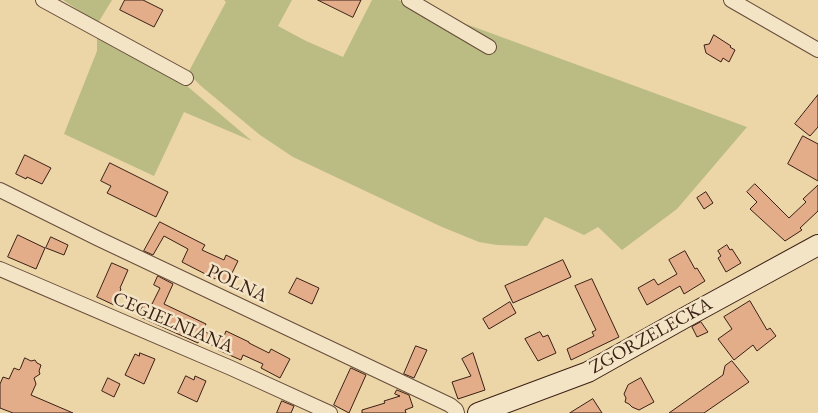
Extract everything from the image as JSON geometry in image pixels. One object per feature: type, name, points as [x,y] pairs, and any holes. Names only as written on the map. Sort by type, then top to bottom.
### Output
[{"type":"street","points":[[44,0],[186,78]]},
{"type":"street","points":[[409,0],[489,47]]},
{"type":"street","points":[[731,0],[818,50]]},
{"type":"street","name":"POLNA","points":[[0,190],[99,239],[450,405],[457,413]]},
{"type":"street","name":"ZGORZELECKA","points":[[478,413],[588,372],[818,245]]},
{"type":"street","name":"CEGIELNIANA","points":[[0,269],[231,368],[330,413]]},
{"type":"green space","points":[[63,0],[112,0],[98,23]]},
{"type":"green space","points":[[224,0],[292,0],[278,26],[343,57],[372,0],[398,0],[747,127],[677,209],[622,250],[598,227],[584,235],[545,217],[527,246],[479,242],[442,227],[293,157],[260,135],[201,86],[188,73],[226,2]]},
{"type":"green space","points":[[97,36],[148,62],[187,86],[252,141],[184,112],[154,176],[64,134],[97,51]]},
{"type":"building","points":[[125,0],[143,0],[163,10],[154,27],[120,10]]},
{"type":"building","points":[[318,0],[361,0],[353,17]]},
{"type":"building","points":[[714,35],[735,50],[729,62],[723,58],[721,62],[706,53],[704,45],[709,44]]},
{"type":"building","points":[[818,95],[818,127],[810,136],[795,124]]},
{"type":"building","points":[[803,136],[818,144],[818,181],[788,164]]},
{"type":"building","points":[[25,155],[51,168],[42,184],[16,174]]},
{"type":"building","points":[[110,163],[168,192],[156,217],[107,193],[111,186],[101,181]]},
{"type":"building","points":[[755,184],[789,218],[806,202],[803,199],[818,185],[818,211],[800,228],[802,230],[785,241],[750,209],[757,202],[747,192]]},
{"type":"building","points":[[706,192],[713,203],[704,209],[697,198]]},
{"type":"building","points":[[160,222],[205,245],[202,250],[224,260],[226,255],[238,261],[227,283],[182,262],[188,249],[164,236],[153,255],[144,251]]},
{"type":"building","points":[[18,235],[45,248],[36,269],[8,257]]},
{"type":"building","points":[[51,237],[68,245],[64,255],[46,248]]},
{"type":"building","points":[[727,245],[741,263],[726,272],[718,258],[721,256],[718,251]]},
{"type":"building","points":[[685,251],[695,269],[697,268],[705,281],[684,294],[680,286],[647,305],[638,288],[654,279],[658,285],[677,274],[669,260]]},
{"type":"building","points":[[563,260],[571,277],[513,303],[505,286]]},
{"type":"building","points":[[112,263],[128,270],[114,305],[97,297]]},
{"type":"building","points":[[158,276],[173,284],[164,304],[206,324],[203,331],[223,339],[226,331],[269,353],[271,349],[290,359],[280,378],[261,368],[263,364],[243,355],[241,360],[218,350],[219,348],[199,340],[198,343],[138,316],[143,305],[150,308],[160,288],[154,285]]},
{"type":"building","points":[[297,278],[319,288],[312,304],[289,293]]},
{"type":"building","points":[[592,279],[619,337],[571,360],[567,349],[594,336],[592,332],[596,330],[575,286]]},
{"type":"building","points":[[750,301],[767,330],[770,328],[776,336],[757,351],[753,345],[734,360],[718,339],[732,329],[724,317]]},
{"type":"building","points":[[510,302],[516,313],[489,329],[483,319]]},
{"type":"building","points":[[701,322],[708,332],[697,337],[692,327]]},
{"type":"building","points":[[540,332],[543,337],[548,335],[556,353],[538,361],[525,339]]},
{"type":"building","points":[[416,346],[427,350],[414,378],[404,374]]},
{"type":"building","points":[[140,353],[155,359],[144,384],[125,375],[135,354],[139,356]]},
{"type":"building","points":[[473,353],[485,390],[458,399],[452,382],[471,376],[462,359]]},
{"type":"building","points":[[25,358],[31,361],[35,360],[41,365],[40,374],[34,378],[36,384],[31,395],[73,413],[13,413],[0,408],[0,384],[3,377],[9,379],[14,368],[20,369]]},
{"type":"building","points":[[732,361],[749,382],[704,413],[669,413],[723,375],[725,366]]},
{"type":"building","points":[[351,368],[366,375],[349,413],[334,405]]},
{"type":"building","points":[[186,376],[194,380],[195,376],[206,381],[197,402],[178,393]]},
{"type":"building","points":[[108,378],[120,384],[114,397],[102,391]]},
{"type":"building","points":[[641,378],[654,402],[639,410],[625,402],[624,394],[628,385]]},
{"type":"building","points":[[397,390],[409,395],[413,407],[405,410],[406,413],[362,413],[362,410],[400,396],[395,394]]},
{"type":"building","points":[[593,399],[602,413],[570,413]]},
{"type":"building","points":[[282,401],[294,406],[291,413],[277,413]]}]
